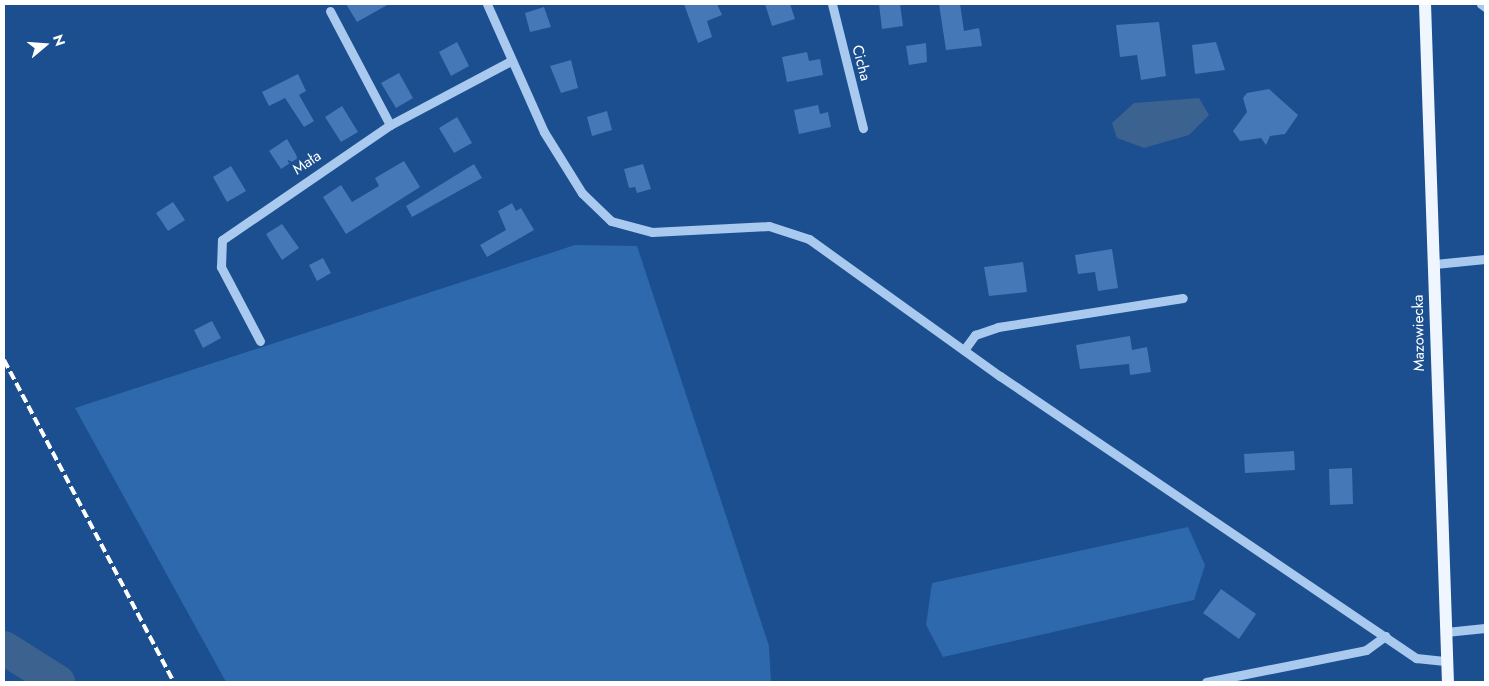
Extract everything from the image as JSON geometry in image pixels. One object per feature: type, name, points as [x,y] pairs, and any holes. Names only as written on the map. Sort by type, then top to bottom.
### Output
[{"type":"main road","name":"Mazowiecka","points":[[1425,4],[1448,682]]},
{"type":"street","points":[[487,4],[509,62],[544,132],[582,193],[621,226],[652,232],[762,225],[793,232],[832,254],[964,350],[1416,658],[1447,661]]},
{"type":"street","name":"Cicha","points":[[832,4],[863,128]]},
{"type":"street","points":[[1481,4],[1485,7]]},
{"type":"street","points":[[330,11],[390,125]]},
{"type":"street","name":"Mała","points":[[260,341],[221,267],[222,240],[390,125],[509,62]]},
{"type":"street","points":[[1435,264],[1485,260]]},
{"type":"street","points":[[964,350],[976,335],[998,327],[1183,298]]},
{"type":"street","points":[[1446,632],[1485,628]]},
{"type":"street","points":[[1206,682],[1366,650],[1385,636]]},
{"type":"shaded area","points":[[1199,98],[1209,115],[1189,135],[1144,148],[1117,138],[1112,123],[1134,103]]},
{"type":"shaded area","points":[[575,245],[637,246],[769,646],[771,682],[226,682],[75,408]]},
{"type":"shaded area","points":[[1188,527],[1205,565],[1194,600],[943,657],[926,625],[932,583]]},
{"type":"building","points":[[346,4],[389,4],[357,22]]},
{"type":"building","points":[[684,4],[717,4],[722,15],[707,21],[712,37],[698,43]]},
{"type":"building","points":[[765,4],[790,4],[795,19],[772,26]]},
{"type":"building","points":[[879,4],[900,4],[903,26],[882,29]]},
{"type":"building","points":[[939,4],[960,4],[964,31],[979,28],[982,46],[946,50]]},
{"type":"building","points":[[544,7],[551,27],[530,32],[525,13]]},
{"type":"building","points":[[1159,22],[1166,76],[1141,80],[1137,55],[1120,57],[1116,25]]},
{"type":"building","points":[[457,42],[469,66],[451,76],[439,52]]},
{"type":"building","points":[[1216,42],[1225,70],[1195,74],[1192,45]]},
{"type":"building","points":[[926,43],[927,62],[909,65],[906,46]]},
{"type":"building","points":[[807,52],[809,61],[820,59],[823,75],[787,82],[782,57]]},
{"type":"building","points":[[571,60],[578,88],[561,93],[550,66]]},
{"type":"building","points":[[399,73],[413,98],[396,108],[381,83]]},
{"type":"building","points":[[298,74],[306,91],[299,95],[314,121],[304,127],[285,98],[269,106],[262,92]]},
{"type":"building","points":[[1269,89],[1298,115],[1285,134],[1270,136],[1266,145],[1261,138],[1240,141],[1233,131],[1247,112],[1243,98],[1247,93]]},
{"type":"building","points":[[818,105],[820,114],[828,112],[831,127],[799,134],[794,110]]},
{"type":"building","points":[[342,106],[358,132],[341,142],[325,117]]},
{"type":"building","points":[[607,111],[612,130],[592,136],[587,117]]},
{"type":"building","points":[[457,117],[472,143],[454,153],[439,128]]},
{"type":"building","points":[[287,139],[298,158],[281,169],[269,151]]},
{"type":"building","points":[[404,161],[420,187],[346,234],[323,197],[341,185],[352,202],[379,186],[375,178]]},
{"type":"building","points":[[474,164],[482,178],[412,217],[406,206]]},
{"type":"building","points":[[643,164],[651,189],[637,193],[635,187],[629,188],[624,169]]},
{"type":"building","points":[[231,166],[246,191],[227,202],[213,177]]},
{"type":"building","points":[[173,202],[185,220],[168,231],[156,213]]},
{"type":"building","points":[[512,203],[516,211],[521,208],[534,230],[487,257],[480,245],[506,230],[498,211]]},
{"type":"building","points":[[282,224],[299,248],[282,260],[266,234]]},
{"type":"building","points":[[1112,249],[1118,288],[1098,291],[1095,272],[1078,274],[1075,255]]},
{"type":"building","points":[[323,258],[331,273],[317,281],[309,265]]},
{"type":"building","points":[[1023,262],[1027,292],[989,296],[984,267]]},
{"type":"building","points":[[212,321],[221,338],[203,348],[194,330]]},
{"type":"building","points":[[1130,336],[1132,350],[1147,347],[1151,372],[1130,375],[1129,364],[1080,369],[1076,345]]},
{"type":"building","points":[[1294,451],[1295,470],[1245,473],[1244,454]]},
{"type":"building","points":[[1352,468],[1353,504],[1330,505],[1329,469]]},
{"type":"building","points":[[1221,589],[1256,614],[1239,639],[1203,613]]},
{"type":"waterway","points":[[4,648],[58,682]]},
{"type":"railway","points":[[4,360],[174,682]]}]
